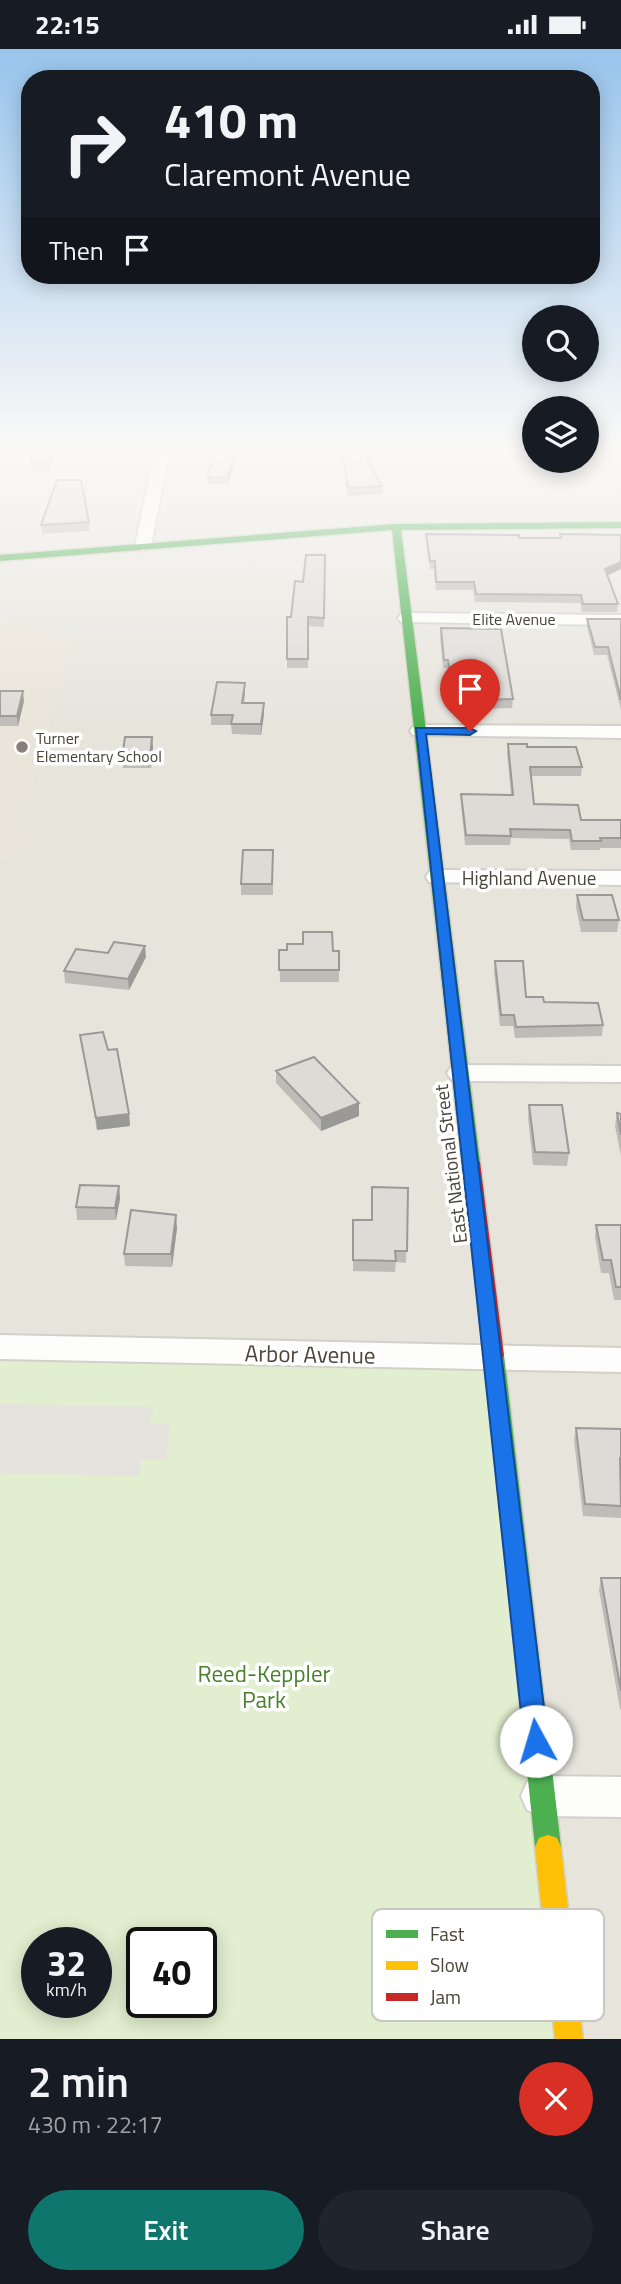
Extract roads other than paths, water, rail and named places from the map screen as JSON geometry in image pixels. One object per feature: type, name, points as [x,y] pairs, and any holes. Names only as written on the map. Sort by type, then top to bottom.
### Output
[{"type":"street","points":[[143,546],[144,540]]},
{"type":"street","points":[[0,558],[225,540]]},
{"type":"street","name":"East National Street","points":[[398,540],[494,1358],[555,1909]]},
{"type":"street","name":"Elite Avenue","points":[[407,618],[621,620]]},
{"type":"street","points":[[420,731],[621,732]]},
{"type":"street","name":"Highland Avenue","points":[[437,877],[621,878]]},
{"type":"street","points":[[460,1073],[621,1075]]},
{"type":"street","name":"Arbor Avenue","points":[[0,1347],[621,1360]]},
{"type":"street","points":[[542,1796],[621,1797]]},
{"type":"street","name":"East National Street","points":[[567,2021],[569,2039]]},
{"type":"place","name":"Turner Elementary School","points":[[22,747]]},
{"type":"park label","name":"Reed-Keppler Park","points":[[264,1686]]}]
